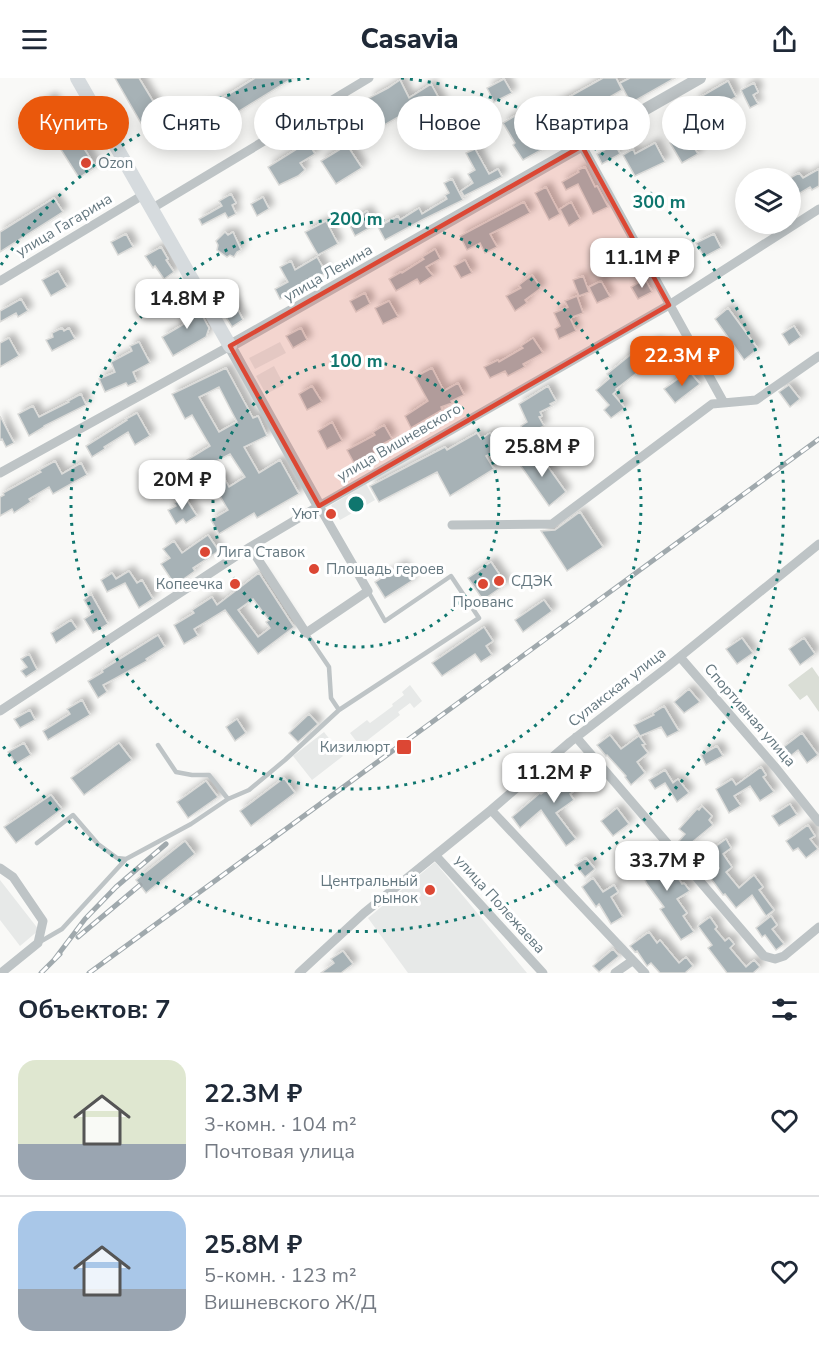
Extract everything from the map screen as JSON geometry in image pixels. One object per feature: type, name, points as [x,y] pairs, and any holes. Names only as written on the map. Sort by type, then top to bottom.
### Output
[{"type":"main road","points":[[77,78],[230,346]]},
{"type":"street","points":[[151,208],[369,78]]},
{"type":"street","name":"улица Ленина","points":[[650,107],[700,78]]},
{"type":"street","name":"улица Ленина","points":[[0,473],[230,346],[575,150]]},
{"type":"street","points":[[584,150],[724,403]]},
{"type":"street","name":"улица Гагарина","points":[[0,281],[143,195]]},
{"type":"street","name":"улица Вишневского","points":[[0,711],[250,547],[669,305],[819,209]]},
{"type":"street","points":[[230,346],[368,591],[306,633],[250,547]]},
{"type":"street","points":[[452,525],[552,524],[712,404],[756,400],[819,356]]},
{"type":"street","name":"Сулакская улица","points":[[299,973],[364,913],[491,810],[576,737],[680,657],[819,544]]},
{"type":"street","name":"Спортивная улица","points":[[680,657],[776,768],[819,822]]},
{"type":"street","points":[[576,737],[764,957],[775,959],[783,956],[819,927]]},
{"type":"street","points":[[491,810],[645,973]]},
{"type":"street","name":"улица Полежаева","points":[[435,856],[543,973]]},
{"type":"street","points":[[0,868],[13,877],[43,921],[38,943],[1,973]]},
{"type":"street","points":[[615,973],[632,961]]},
{"type":"lane","points":[[38,943],[62,929],[126,859],[191,824],[228,799],[249,790],[339,710],[479,618],[451,576],[385,621],[368,591]]},
{"type":"lane","points":[[306,633],[329,667],[332,698],[339,710]]},
{"type":"lane","points":[[158,745],[176,772],[209,775],[228,799]]},
{"type":"lane","points":[[37,843],[73,815],[98,844],[117,858],[126,859]]},
{"type":"highlighted area","points":[[582,146],[669,305],[319,506],[230,346]]},
{"type":"shaded area","points":[[280,342],[286,353],[255,369],[249,358]]},
{"type":"shaded area","points":[[274,366],[284,385],[266,394],[256,376]]},
{"type":"shaded area","points":[[366,484],[375,500],[340,520],[331,505]]},
{"type":"shaded area","points":[[812,667],[819,677],[819,712],[807,695],[800,700],[788,685]]},
{"type":"shaded area","points":[[410,685],[422,701],[414,708],[410,703],[398,712],[400,715],[360,746],[350,733],[367,720],[370,723],[393,706],[392,704],[404,695],[402,692]]},
{"type":"shaded area","points":[[324,732],[343,756],[312,780],[293,756]]},
{"type":"shaded area","name":"Центральный рынок","points":[[435,862],[527,973],[408,973],[368,918]]},
{"type":"shaded area","points":[[0,880],[39,930],[20,946],[0,920]]},
{"type":"building","points":[[115,78],[139,78],[150,96],[141,96],[141,123],[129,102],[129,96],[125,96]]},
{"type":"building","points":[[255,78],[293,78],[264,96],[254,96],[254,102],[242,109],[242,96],[226,96]]},
{"type":"building","points":[[603,78],[616,78],[622,90],[612,96],[571,96]]},
{"type":"building","points":[[630,78],[675,78],[643,96],[627,96],[620,83]]},
{"type":"building","points":[[504,79],[512,93],[502,98],[502,96],[491,96],[487,88]]},
{"type":"building","points":[[400,80],[408,96],[397,96],[397,118],[385,125],[385,96],[373,96]]},
{"type":"building","points":[[728,81],[736,96],[702,96]]},
{"type":"building","points":[[754,83],[758,92],[753,95],[758,104],[750,108],[741,90]]},
{"type":"building","points":[[431,84],[438,96],[412,96]]},
{"type":"building","points":[[514,116],[514,141],[503,123]]},
{"type":"building","points":[[655,143],[665,162],[635,176],[623,155],[631,150],[635,154],[642,150],[650,150],[650,146]]},
{"type":"building","points":[[61,150],[85,150],[96,167],[79,178]]},
{"type":"building","points":[[295,150],[313,150],[315,154],[300,163],[305,170],[279,185],[268,167]]},
{"type":"building","points":[[339,150],[350,150],[362,168],[336,184],[321,161]]},
{"type":"building","points":[[476,150],[489,174],[498,169],[502,177],[464,196],[461,191],[473,183],[468,174],[475,170],[466,153]]},
{"type":"building","points":[[516,150],[541,150],[523,160]]},
{"type":"building","points":[[604,150],[618,150],[620,154],[602,164],[597,154]]},
{"type":"building","points":[[674,150],[696,150],[698,154],[682,163]]},
{"type":"building","points":[[585,167],[608,207],[593,214],[578,184],[566,190],[562,182]]},
{"type":"building","points":[[819,169],[819,186],[812,190],[810,187],[801,192],[801,176],[803,178]]},
{"type":"building","points":[[452,179],[463,200],[385,240],[378,227],[398,216],[400,220],[419,208],[422,214],[447,199],[445,195],[449,193],[444,183]]},
{"type":"building","points":[[546,187],[560,214],[549,220],[535,193]]},
{"type":"building","points":[[231,194],[236,203],[232,205],[236,214],[228,218],[225,213],[202,225],[199,219],[222,206],[219,201]]},
{"type":"building","points":[[263,197],[269,209],[257,216],[251,204]]},
{"type":"building","points":[[54,198],[63,212],[0,252],[0,232]]},
{"type":"building","points":[[524,202],[530,213],[490,234],[497,247],[485,253],[480,243],[467,250],[460,236]]},
{"type":"building","points":[[571,202],[580,219],[569,226],[560,209]]},
{"type":"building","points":[[367,211],[375,225],[355,236],[348,222]]},
{"type":"building","points":[[326,221],[338,244],[318,255],[305,232]]},
{"type":"building","points":[[225,232],[228,235],[233,232],[241,250],[234,257],[230,255],[227,257],[217,250],[216,241]]},
{"type":"building","points":[[126,234],[133,247],[118,255],[111,242]]},
{"type":"building","points":[[714,234],[721,248],[704,257],[696,243]]},
{"type":"building","points":[[161,247],[174,272],[164,279],[145,256]]},
{"type":"building","points":[[435,249],[440,259],[426,267],[433,276],[420,284],[417,279],[396,291],[389,279],[424,259],[422,257]]},
{"type":"building","points":[[317,257],[326,273],[280,299],[275,289],[288,282],[280,267],[291,261],[295,270]]},
{"type":"building","points":[[465,260],[472,273],[461,278],[454,266]]},
{"type":"building","points":[[58,271],[67,287],[51,296],[42,280]]},
{"type":"building","points":[[532,275],[541,288],[525,300],[527,303],[515,311],[506,296],[521,288],[519,285]]},
{"type":"building","points":[[583,276],[589,292],[579,296],[573,280]]},
{"type":"building","points":[[645,279],[652,292],[638,299],[631,287]]},
{"type":"building","points":[[601,281],[610,297],[597,303],[589,287]]},
{"type":"building","points":[[365,293],[370,304],[356,312],[350,301]]},
{"type":"building","points":[[577,296],[583,313],[570,318],[576,331],[559,339],[555,329],[560,326],[554,313],[568,307],[565,301]]},
{"type":"building","points":[[21,299],[28,311],[18,317],[16,313],[0,322],[0,311]]},
{"type":"building","points":[[193,299],[209,328],[206,337],[173,356],[162,337],[184,324],[181,319],[185,316],[180,307]]},
{"type":"building","points":[[389,301],[398,317],[383,324],[375,308]]},
{"type":"building","points":[[234,302],[243,320],[232,327],[221,309]]},
{"type":"building","points":[[728,308],[758,349],[744,360],[715,319]]},
{"type":"building","points":[[794,326],[801,337],[789,345],[782,334]]},
{"type":"building","points":[[62,328],[64,331],[69,328],[75,339],[52,351],[46,340],[53,337],[52,333]]},
{"type":"building","points":[[301,328],[307,340],[293,348],[286,336]]},
{"type":"building","points":[[9,338],[19,356],[0,367],[0,343]]},
{"type":"building","points":[[533,338],[543,353],[523,364],[525,367],[508,376],[505,371],[490,378],[484,367],[498,360],[499,362],[523,348],[521,346]]},
{"type":"building","points":[[139,342],[150,363],[133,372],[137,382],[128,386],[126,383],[105,392],[99,379],[115,372],[111,362],[132,351],[130,346]]},
{"type":"building","points":[[656,342],[659,348],[664,345],[673,360],[651,372],[647,365],[616,389],[613,394],[625,408],[611,418],[604,410],[609,405],[596,390],[610,378],[607,374],[634,352],[637,354]]},
{"type":"building","points":[[226,368],[253,418],[258,416],[267,436],[244,447],[259,473],[280,460],[299,494],[257,518],[254,513],[219,534],[211,520],[228,510],[212,482],[223,476],[229,487],[245,477],[230,454],[194,473],[187,460],[210,446],[192,415],[185,419],[172,394]],"holes":[[[219,387],[237,422],[219,432],[199,397]]]},
{"type":"building","points":[[432,368],[444,391],[458,383],[464,395],[441,407],[442,410],[411,428],[405,416],[428,401],[415,377]]},
{"type":"building","points":[[689,371],[700,384],[675,403],[664,389]]},
{"type":"building","points":[[789,385],[800,399],[790,407],[779,392]]},
{"type":"building","points":[[312,386],[322,402],[307,410],[299,394]]},
{"type":"building","points":[[548,386],[556,401],[550,404],[552,406],[540,412],[542,416],[539,417],[544,426],[525,435],[521,426],[527,422],[519,404]]},
{"type":"building","points":[[81,394],[86,405],[29,436],[18,414],[33,406],[39,417]]},
{"type":"building","points":[[137,413],[150,436],[135,445],[128,432],[92,457],[86,446]]},
{"type":"building","points":[[0,416],[14,443],[6,447],[2,439],[0,440]]},
{"type":"building","points":[[332,422],[342,441],[327,449],[318,431]]},
{"type":"building","points":[[384,425],[392,439],[373,449],[375,453],[354,463],[347,450],[375,435],[373,432]]},
{"type":"building","points":[[477,433],[481,439],[490,433],[492,436],[496,434],[503,447],[486,456],[494,469],[450,496],[437,472],[379,502],[370,486],[445,447],[447,450]]},
{"type":"building","points":[[536,450],[566,492],[549,506],[518,462]]},
{"type":"building","points":[[55,461],[62,474],[81,463],[87,475],[53,494],[49,487],[29,499],[31,502],[14,513],[12,509],[0,516],[0,497],[4,495],[3,493],[41,472],[39,470]]},
{"type":"building","points":[[185,497],[197,516],[186,523],[183,519],[176,524],[168,510],[176,506],[174,503]]},
{"type":"building","points":[[580,512],[603,547],[567,571],[541,531],[555,530]]},
{"type":"building","points":[[208,535],[219,551],[193,568],[195,571],[175,585],[161,564],[170,558],[163,549],[174,541],[182,553]]},
{"type":"building","points":[[491,562],[506,584],[483,600],[468,578]]},
{"type":"building","points":[[402,565],[412,581],[385,598],[375,582]]},
{"type":"building","points":[[129,571],[137,583],[142,580],[153,599],[139,608],[125,583],[107,592],[101,580],[112,573],[116,579]]},
{"type":"building","points":[[259,573],[294,627],[258,654],[225,610],[194,629],[198,636],[184,644],[174,625],[194,613],[192,610],[212,597],[217,605]],"holes":[[[253,599],[269,620],[266,622],[270,628],[258,637],[238,610]]]},
{"type":"building","points":[[91,594],[108,624],[93,633],[84,619],[92,614],[84,600]]},
{"type":"building","points":[[544,600],[552,611],[523,632],[515,620]]},
{"type":"building","points":[[71,620],[77,629],[56,643],[51,633]]},
{"type":"building","points":[[484,627],[493,641],[486,646],[492,655],[481,662],[475,654],[442,676],[432,663]]},
{"type":"building","points":[[158,635],[165,647],[146,659],[147,661],[103,685],[107,692],[98,698],[88,681]]},
{"type":"building","points":[[742,638],[753,653],[737,664],[726,649]]},
{"type":"building","points":[[804,638],[815,654],[800,665],[789,649]]},
{"type":"building","points":[[29,654],[37,670],[26,677],[21,671],[27,667],[21,659]]},
{"type":"building","points":[[689,689],[700,702],[684,713],[674,702]]},
{"type":"building","points":[[82,700],[90,715],[48,740],[43,731],[70,714],[67,709]]},
{"type":"building","points":[[664,706],[679,731],[667,737],[661,727],[640,736],[634,725],[654,715],[653,713]]},
{"type":"building","points":[[30,710],[35,720],[20,728],[14,719]]},
{"type":"building","points":[[309,714],[318,724],[298,742],[289,733]]},
{"type":"building","points":[[237,719],[246,733],[235,741],[226,727]]},
{"type":"building","points":[[802,733],[818,755],[807,763],[798,750],[788,758],[781,749]]},
{"type":"building","points":[[610,735],[621,749],[639,736],[645,744],[642,745],[648,753],[637,762],[645,773],[631,785],[626,776],[597,745]]},
{"type":"building","points":[[24,743],[31,755],[16,764],[8,752]]},
{"type":"building","points":[[119,743],[132,760],[84,795],[71,778]]},
{"type":"building","points":[[717,746],[723,756],[706,765],[701,755]]},
{"type":"building","points":[[583,766],[592,777],[570,794],[574,800],[556,813],[576,839],[566,846],[541,810],[520,828],[512,817],[540,793],[560,780],[563,784]]},
{"type":"building","points":[[761,767],[766,775],[763,777],[774,792],[760,801],[750,786],[734,796],[741,806],[729,813],[716,789],[732,779],[736,785]]},
{"type":"building","points":[[665,770],[673,783],[678,779],[689,793],[677,802],[665,783],[655,789],[649,780]]},
{"type":"building","points":[[284,778],[295,793],[251,826],[240,811]]},
{"type":"building","points":[[206,781],[218,797],[188,818],[177,802]]},
{"type":"building","points":[[51,795],[62,809],[16,843],[4,827]]},
{"type":"building","points":[[790,804],[797,815],[779,826],[772,816]]},
{"type":"building","points":[[702,806],[712,816],[709,820],[713,825],[685,848],[679,841],[685,834],[679,829]]},
{"type":"building","points":[[617,808],[629,824],[613,836],[601,821]]},
{"type":"building","points":[[808,825],[815,836],[810,839],[818,849],[806,858],[798,848],[793,851],[786,841]]},
{"type":"building","points":[[726,839],[731,848],[723,854],[732,867],[726,872],[739,888],[754,875],[763,887],[759,890],[774,910],[766,916],[752,895],[736,908],[709,876],[719,868],[708,852]]},
{"type":"building","points":[[185,841],[195,854],[146,893],[136,880]]},
{"type":"building","points":[[651,848],[661,859],[663,857],[670,869],[690,891],[677,899],[687,913],[683,916],[694,932],[681,940],[660,909],[664,907],[641,872],[649,867],[640,857]]},
{"type":"building","points":[[586,858],[595,869],[585,877],[575,865]]},
{"type":"building","points":[[593,878],[603,892],[614,885],[618,892],[611,897],[623,917],[611,924],[599,904],[596,907],[582,887]]},
{"type":"building","points":[[771,916],[777,925],[772,929],[784,944],[776,950],[765,935],[762,937],[756,928]]},
{"type":"building","points":[[710,917],[717,927],[715,929],[725,941],[729,938],[734,944],[730,948],[746,967],[754,960],[760,967],[753,973],[727,973],[708,948],[712,945],[698,926]]},
{"type":"building","points":[[649,932],[657,943],[660,940],[679,963],[686,957],[693,966],[685,973],[660,973],[651,963],[647,966],[637,951],[635,952],[630,946]]},
{"type":"building","points":[[613,949],[619,956],[599,972],[593,966]]},
{"type":"building","points":[[343,951],[353,964],[341,973],[321,973],[334,963],[331,959]]},
{"type":"railway","points":[[89,973],[819,439]]},
{"type":"railway","points":[[54,960],[85,919],[116,887],[166,844]]},
{"type":"railway","points":[[78,937],[140,885]]},
{"type":"railway","points":[[41,973],[60,954]]},
{"type":"place","name":"Ozon","points":[[86,163]]},
{"type":"place","name":"Уют","points":[[331,514]]},
{"type":"place","name":"Лига Ставок","points":[[205,552]]},
{"type":"place","name":"Площадь героев","points":[[314,569]]},
{"type":"place","name":"СДЭК","points":[[499,581]]},
{"type":"place","name":"Копеечка","points":[[235,584]]},
{"type":"place","name":"Прованс","points":[[483,584]]},
{"type":"place","name":"Кизилюрт","points":[[404,747]]},
{"type":"place","name":"Центральный рынок","points":[[430,890]]}]
